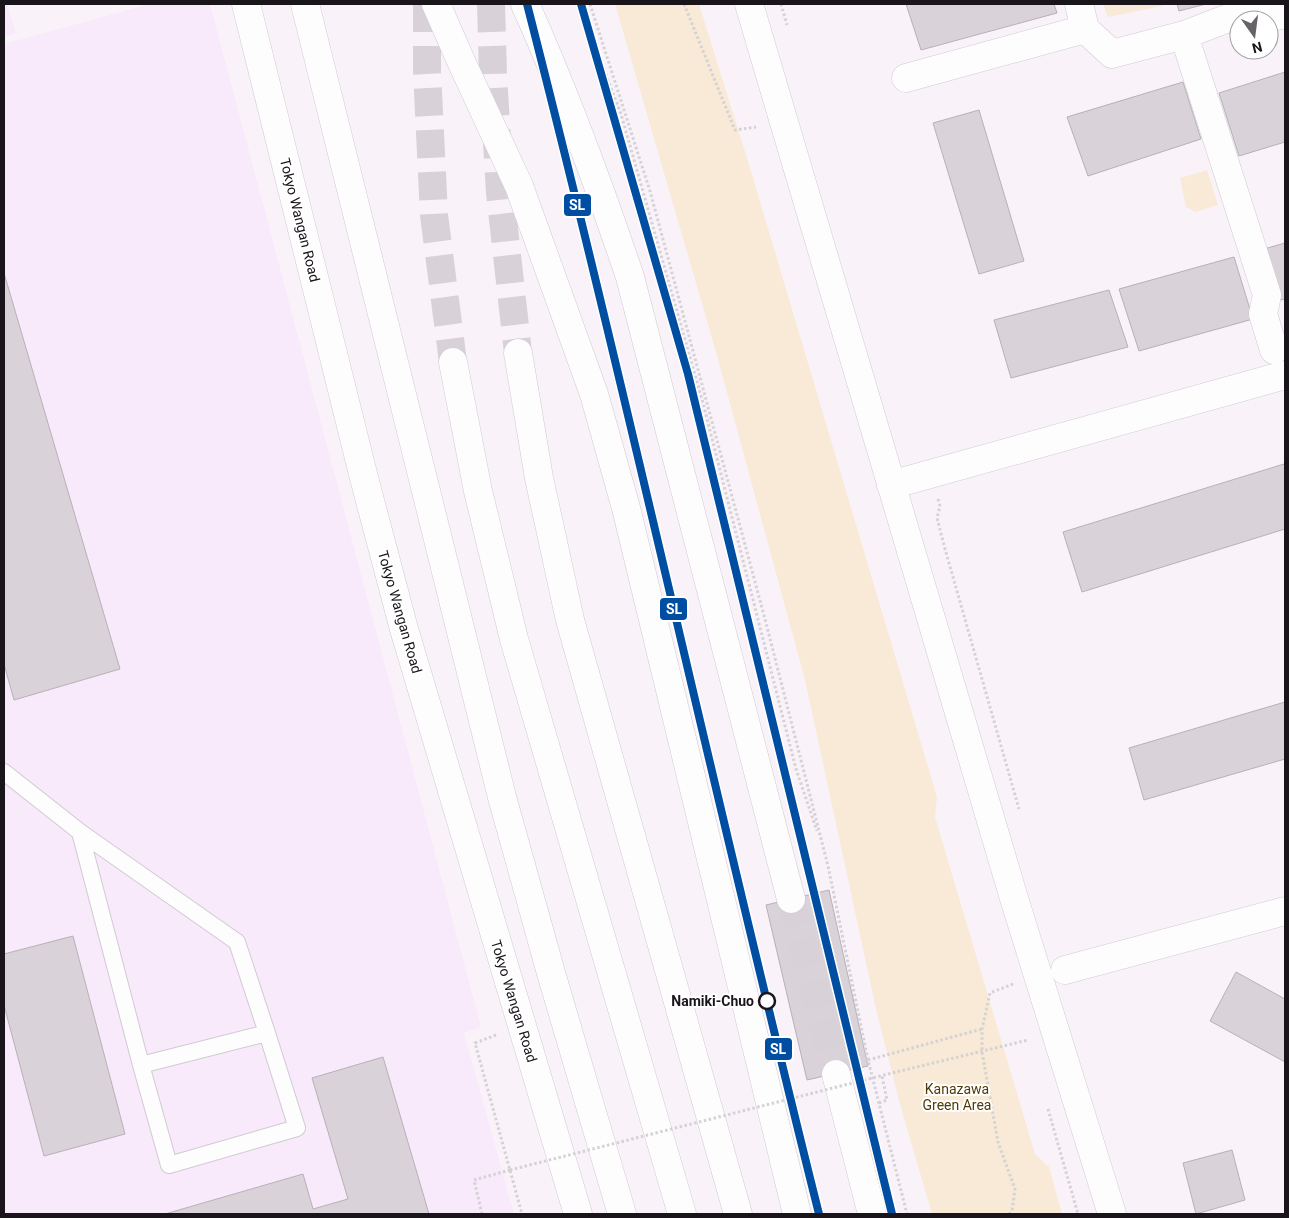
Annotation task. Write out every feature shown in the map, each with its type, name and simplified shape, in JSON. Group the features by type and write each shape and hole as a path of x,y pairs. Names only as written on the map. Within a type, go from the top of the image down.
{"main road":[{"name":"Tokyo Wangan Road","path":"246,4 359,458 402,620 578,1214"},
{"path":"305,4 502,797 551,973 622,1214"},
{"path":"436,4 519,186 594,394 626,508 797,1214"},
{"path":"525,4 543,44 604,198 630,277 791,899"},
{"path":"748,4 1010,886 1112,1214"},
{"path":"906,78 1082,16 1112,54 1184,35 1242,13 1276,16 1285,14"},
{"path":"1184,35 1267,295 1263,314 1274,350"},
{"path":"518,353 539,478 570,620 738,1214"},
{"path":"454,362 478,491 514,639 682,1214"},
{"path":"891,485 1285,374"},
{"path":"1065,970 1285,911"},
{"path":"836,1074 872,1214"}],"lane":[{"path":"4,772 80,832 237,942 297,1128 169,1165 80,832"},
{"path":"141,1065 267,1033"}],"path":[{"path":"579,4 621,114 702,403 796,769 825,854"},
{"path":"590,4 650,191 762,610 825,854 868,1060 907,1214"},
{"path":"684,4 735,130 756,127"},
{"path":"1009,1214 1012,1211 1015,1189 998,1142 982,1052 982,1029 990,993 1011,985"},
{"path":"868,1060 982,1029"},
{"path":"496,1035 475,1043 522,1214"},
{"path":"482,1214 474,1180 1028,1040"},
{"path":"879,1103 887,1100 882,1076"}],"shaded area":[{"path":"4,4 7,4 16,33 4,37"},
{"path":"150,4 210,4 481,1027 464,1033 514,1214 4,1214 4,44"}],"green space":[{"name":"Kanazawa Green Area","path":"615,4 699,4 750,168 937,797 935,817 1035,1154 1049,1167 1062,1214 932,1214 901,1108 876,1009 805,680 716,352"},
{"path":"1103,4 1161,4 1162,6 1108,17"},
{"path":"1207,170 1218,205 1196,212 1186,207 1180,178"}],"building":[{"path":"906,4 1054,4 1057,13 921,50"},
{"path":"1177,4 1206,4 1179,11"},
{"path":"1285,72 1285,142 1239,156 1219,93"},
{"path":"1183,82 1201,139 1088,176 1067,117"},
{"path":"979,110 1024,261 979,274 933,123"},
{"path":"1285,243 1285,299 1281,300 1264,249"},
{"path":"1234,257 1253,319 1139,351 1119,289"},
{"path":"4,273 120,669 14,700 4,664"},
{"path":"1109,290 1128,347 1011,378 994,320"},
{"path":"1284,464 1285,529 1082,592 1063,532"},
{"path":"1285,702 1285,759 1144,800 1129,748"},
{"path":"829,890 868,1066 807,1080 766,905"},
{"path":"73,936 125,1134 44,1156 4,1005 4,954"},
{"path":"1236,972 1285,999 1285,1062 1210,1021"},
{"path":"383,1057 429,1214 165,1214 303,1174 313,1209 348,1199 312,1078"},
{"path":"1232,1150 1245,1200 1196,1214 1183,1163"}],"tunnel":[{"path":"427,4 427,71 434,215 453,362"},
{"path":"491,4 500,193 518,353"},
{"path":"791,899 836,1074"}],"transit line":[{"name":"SL","path":"527,4 602,306 745,912 819,1214"},
{"name":"SL","path":"581,4 688,374 892,1214"}],"place":[{"name":"Namiki-Chuo","path":"767,1001"}]}
